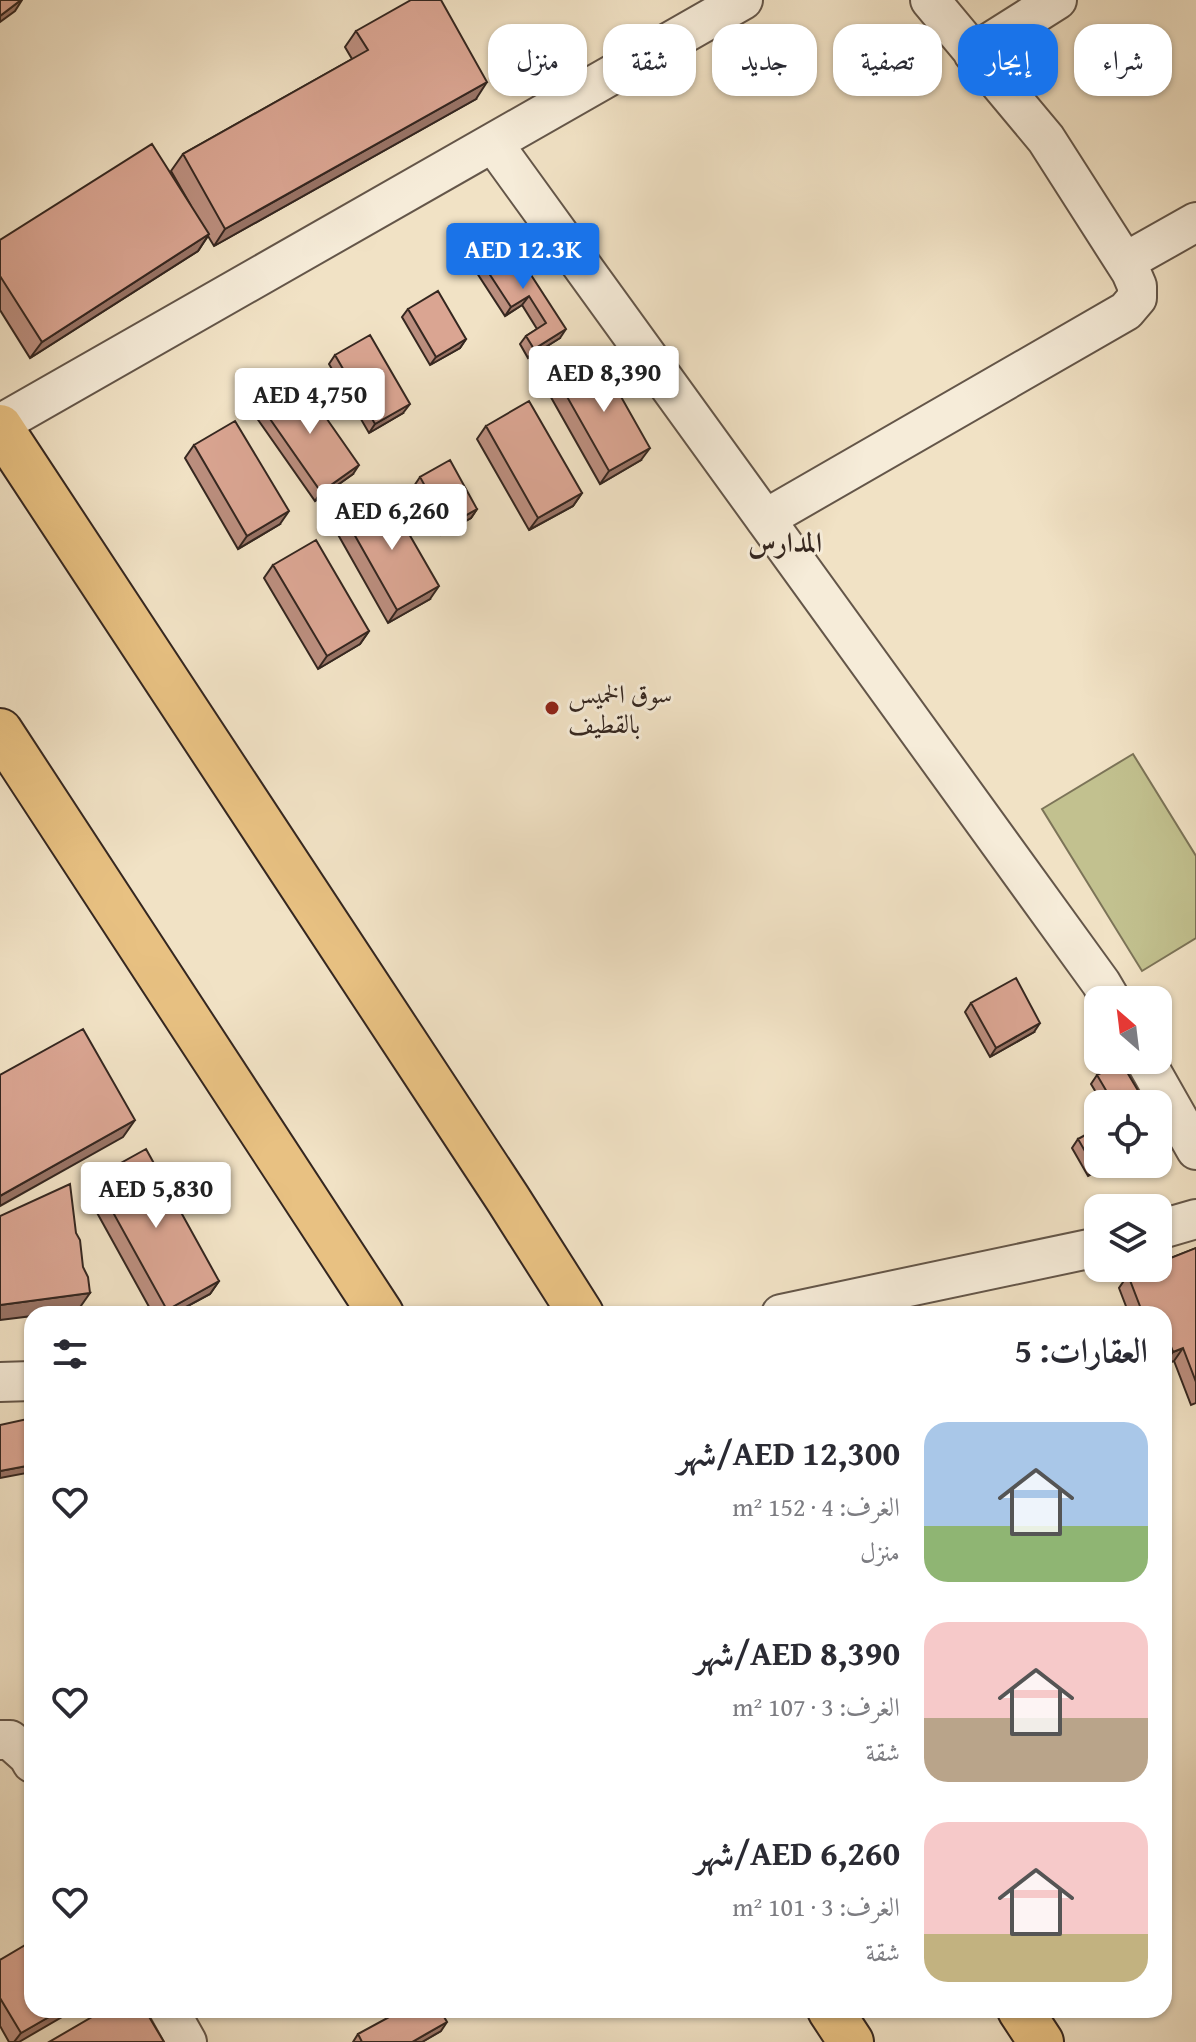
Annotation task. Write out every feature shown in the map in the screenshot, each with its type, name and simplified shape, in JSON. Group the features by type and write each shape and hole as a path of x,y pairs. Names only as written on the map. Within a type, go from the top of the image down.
{"main road":[{"path":"0,425 576,1306"},
{"path":"0,731 376,1306"},
{"path":"835,2018 851,2042"},
{"path":"1025,2018 1041,2042"}],"street":[{"path":"0,425 743,0"},
{"path":"930,0 958,35"},
{"path":"1019,24 1057,0"},
{"path":"765,519 1126,311 1137,298 1137,286 1125,262 1046,139 1010,96"},
{"path":"493,143 1103,986"},
{"path":"1125,262 1196,222"},
{"path":"1153,1074 1196,1150"},
{"path":"1172,1226 1196,1219"},
{"path":"819,1306 1084,1250"},
{"path":"0,1382 24,1381"},
{"path":"0,1740 10,1740 24,1752"},
{"path":"174,2018 187,2042"}],"shaded area":[{"path":"1133,754 1196,856 1196,938 1142,971 1042,809"}],"building":[{"path":"0,0 21,0 0,16"},
{"path":"411,0 441,0 487,82 225,229 183,154 368,50 356,31"},
{"path":"152,144 209,234 42,342 0,276 0,240"},
{"path":"511,244 566,329 534,349 526,336 546,323 529,296 511,307 481,261"},
{"path":"438,291 466,339 436,357 408,309"},
{"path":"370,335 410,404 375,424 335,355"},
{"path":"598,356 650,448 609,471 557,379"},
{"path":"299,379 359,465 321,492 261,406"},
{"path":"529,401 582,493 538,518 486,426"},
{"path":"235,421 289,511 247,536 194,445"},
{"path":"450,460 477,509 447,526 420,477"},
{"path":"386,494 439,586 397,610 345,518"},
{"path":"316,540 369,631 327,656 273,565"},
{"path":"1016,978 1040,1023 996,1048 971,1003"},
{"path":"83,1029 135,1120 0,1196 0,1075"},
{"path":"1128,1074 1138,1090 1106,1090 1097,1075"},
{"path":"1084,1136 1084,1150 1078,1139"},
{"path":"146,1149 219,1281 174,1306 165,1306 94,1178"},
{"path":"70,1184 76,1233 90,1293 0,1305 0,1216"},
{"path":"1196,1248 1196,1382 1183,1348 1173,1352 1172,1349 1172,1306 1140,1306 1131,1282 1172,1282 1172,1257"},
{"path":"24,1420 24,1466 0,1471 0,1425"},
{"path":"24,1946 24,2018 47,2018 21,2033 0,1998 0,1960"},
{"path":"90,2018 150,2018 164,2042 49,2042"},
{"path":"387,2018 445,2018 447,2022 412,2042 362,2042 358,2034"}],"place":[{"name":"سوق الخميس بالقطيف","path":"552,708"}],"district":[{"name":"المدارس","path":"785,541"}]}
